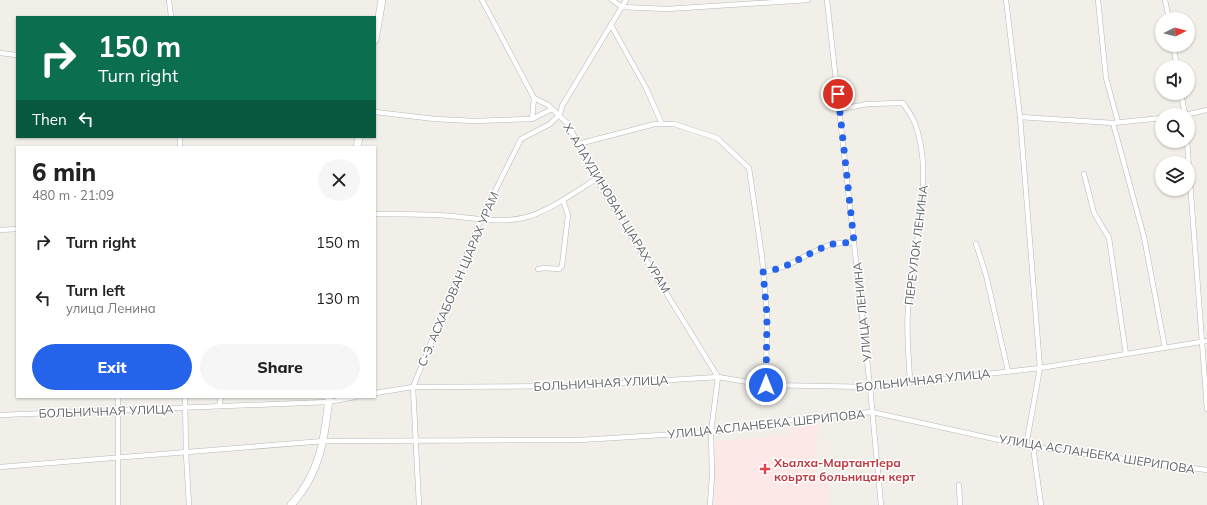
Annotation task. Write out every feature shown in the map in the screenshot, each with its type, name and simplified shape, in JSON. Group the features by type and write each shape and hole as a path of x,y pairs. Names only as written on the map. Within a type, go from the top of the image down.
{"main road":[{"path":"376,34 382,0"},
{"path":"291,505 313,475 324,441 329,399"}],"street":[{"path":"169,0 170,16"},
{"path":"482,0 534,98 532,119"},
{"path":"612,0 622,7 667,10 808,0"},
{"name":"С-Э. АСХАБОВАН ЦIАРАХ УРАМ","path":"419,505 413,387 481,219 521,139 550,124 560,114 562,106 626,0"},
{"name":"УЛИЦА ЛЕНИНА","path":"827,0 870,387 881,505"},
{"path":"1006,0 1020,117 1040,368 1026,446"},
{"path":"1098,0 1106,78 1144,237 1165,348"},
{"path":"1166,0 1168,12"},
{"path":"611,25 646,88 662,124"},
{"path":"0,53 16,55"},
{"name":"Х. АЛАУДИНОВАН ЦIАРАХ УРАМ","path":"534,98 548,105 560,114 568,124 596,179 718,377"},
{"name":"ПЕРЕУЛОК ЛЕНИНА","path":"840,109 868,104 902,103 913,119 919,142 923,172 922,207 908,310 910,382"},
{"path":"376,112 435,119 474,121 532,119 552,109"},
{"path":"1195,113 1207,110"},
{"path":"1020,117 1116,123 1155,119"},
{"path":"578,144 662,124 674,124 717,138 749,168 763,272 767,315 766,385"},
{"path":"1188,148 1205,341 1207,409"},
{"path":"1084,174 1094,213 1109,238 1126,354"},
{"path":"376,214 436,215 512,220 528,217 563,200 596,179"},
{"path":"538,269 559,269 562,266 568,214 563,200"},
{"path":"0,230 16,228"},
{"path":"763,272 778,270 794,264 830,245 854,242"},
{"path":"976,244 986,275 1008,371"},
{"name":"БОЛЬНИЧНАЯ УЛИЦА","path":"376,393 413,387 574,386 718,377 766,385 870,387 1040,368 1205,341"},
{"path":"710,505 712,476 711,432 718,377"},
{"path":"118,398 118,505"},
{"path":"185,398 189,505"},
{"path":"219,406 220,398"},
{"name":"БОЛЬНИЧНАЯ УЛИЦА","path":"0,415 185,408 342,398"},
{"name":"УЛИЦА АСЛАНБЕКА ШЕРИПОВА","path":"0,467 324,441 580,440 711,432 797,419 872,412 1026,446 1207,470"},
{"path":"1033,446 1041,505"},
{"path":"959,485 960,505"}],"shaded area":[{"name":"Хьалха-МартантIера коьрта больницан керт","path":"818,421 816,477 829,477 829,505 712,505 713,442 792,434 792,425"}],"place":[{"name":"Хьалха-МартантIера коьрта больницан керт","path":"765,469"}],"route":[{"path":"766,385 767,315 763,272 778,270 794,264 830,245 854,242 838,94"}]}
